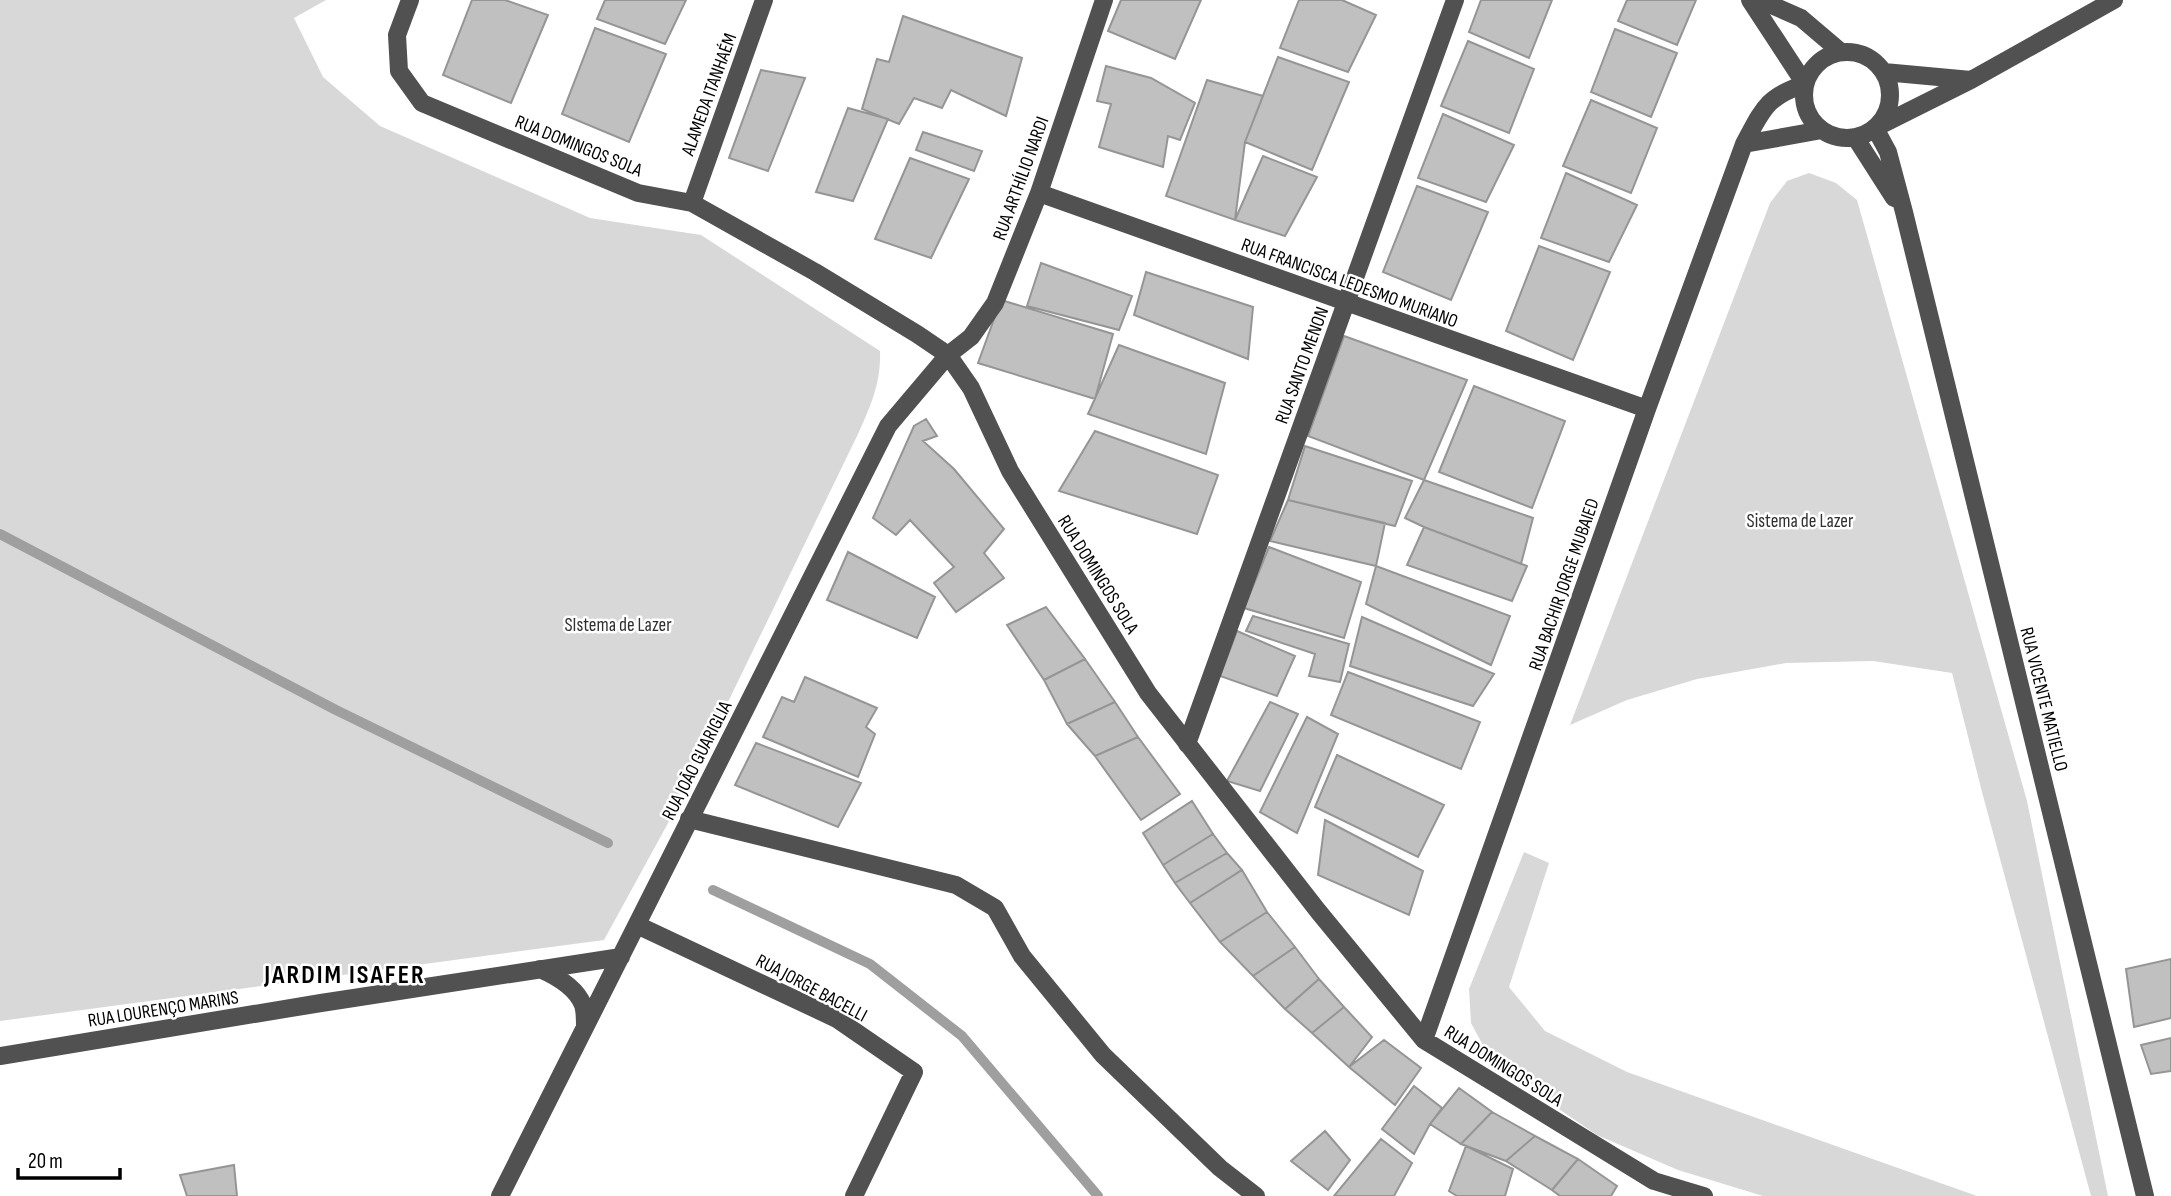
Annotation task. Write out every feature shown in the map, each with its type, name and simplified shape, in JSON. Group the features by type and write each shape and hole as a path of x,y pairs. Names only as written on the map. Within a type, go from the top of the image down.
{"street":[{"name":"RUA DOMINGOS SOLA","path":"410,0 397,35 399,71 422,103 638,193 692,202 815,272 948,355 971,388 1010,471 1148,693 1318,911 1424,1040 1650,1189 1704,1196"},
{"name":"ALAMEDA ITANHAÉM","path":"692,202 764,0"},
{"name":"RUA ARTHÍLIO NARDI","path":"948,355 971,337 995,303 1039,193 1104,0"},
{"name":"RUA SANTO MENON","path":"1187,744 1455,0"},
{"path":"1750,0 1805,84"},
{"path":"1760,0 1801,19 1841,52"},
{"path":"1875,128 1883,119 1891,96 1884,72 1866,55 1841,52 1828,55 1810,72 1805,84 1806,109 1822,130 1843,138 1855,137 1865,134 1971,80 2114,0"},
{"path":"1884,72 1971,80"},
{"name":"RUA BACHIR JORGE MUBAIED","path":"1424,1040 1647,409 1744,144 1762,110 1781,92 1805,84"},
{"name":"RUA VICENTE MATIELLO","path":"1875,128 1888,152 1904,212 2145,1196"},
{"path":"1744,144 1822,130"},
{"name":"RUA VICENTE MATIELLO","path":"1855,137 1904,212"},
{"name":"RUA FRANCISCA LEDESMO MURIANO","path":"1039,193 1647,409"},
{"name":"RUA JOÃO GUARIGLIA","path":"500,1196 888,426 948,355"},
{"path":"689,819 956,885 995,908 1022,956 1103,1055 1220,1168 1256,1196"},
{"name":"RUA JORGE BACELLI","path":"637,925 837,1019 914,1072 854,1196"},
{"name":"RUA LOURENÇO MARINS","path":"0,1056 621,957"},
{"path":"540,970 560,978 576,995 583,1005 585,1027"}],"green space":[{"name":"SIstema de Lazer","path":"0,0 326,0 294,18 323,77 380,126 590,218 701,235 880,351 877,384 858,434 679,803 604,940 0,1021"},
{"name":"Sistema de Lazer","path":"1809,173 1836,183 1857,200 2027,801 2108,1196 2091,1196 1952,673 1873,661 1786,663 1697,679 1627,700 1570,725 1770,203 1787,181"},
{"path":"1524,852 1549,863 1509,987 1545,1031 1627,1072 1977,1196 1763,1196 1678,1170 1597,1135 1531,1090 1485,1049 1471,1023 1469,989"}],"building":[{"path":"472,0 505,0 548,15 511,103 443,75"},
{"path":"605,0 686,0 665,44 597,19"},
{"path":"1121,0 1201,0 1175,59 1108,31"},
{"path":"1299,0 1342,0 1376,15 1348,72 1280,48"},
{"path":"1481,0 1552,0 1529,58 1469,32"},
{"path":"1627,0 1696,0 1677,45 1618,21"},
{"path":"903,16 1022,58 1006,116 951,90 942,108 914,98 899,124 862,109 877,59 889,62"},
{"path":"595,28 666,54 629,142 562,114"},
{"path":"1615,29 1677,53 1651,117 1591,92"},
{"path":"1468,41 1534,69 1509,133 1441,106"},
{"path":"1278,57 1349,82 1312,170 1245,142"},
{"path":"1106,66 1151,78 1195,103 1180,140 1168,136 1163,167 1099,147 1111,104 1097,101"},
{"path":"761,70 805,78 768,171 729,158"},
{"path":"1207,80 1263,96 1245,142 1235,220 1166,196"},
{"path":"1591,100 1657,128 1631,193 1563,166"},
{"path":"848,108 888,119 853,201 816,192"},
{"path":"1443,114 1514,145 1486,202 1418,178"},
{"path":"923,132 982,151 974,171 916,150"},
{"path":"1263,156 1317,177 1285,236 1235,220"},
{"path":"910,158 969,179 931,258 875,239"},
{"path":"1566,173 1637,205 1609,262 1541,238"},
{"path":"1417,186 1488,212 1451,300 1383,272"},
{"path":"1539,246 1610,272 1573,360 1506,331"},
{"path":"1041,263 1132,296 1119,330 1027,306"},
{"path":"1146,272 1253,307 1248,359 1134,315"},
{"path":"1001,300 1113,334 1095,399 978,363"},
{"path":"1344,336 1467,380 1424,480 1308,436"},
{"path":"1119,345 1225,383 1206,454 1088,414"},
{"path":"1474,386 1565,421 1532,508 1439,472"},
{"path":"926,419 937,436 923,441 954,469 1004,529 984,553 1004,578 956,612 934,583 954,567 910,520 896,535 873,518 914,426"},
{"path":"1095,431 1218,475 1197,534 1059,491"},
{"path":"1305,446 1412,481 1395,526 1288,500"},
{"path":"1424,480 1533,518 1521,564 1405,518"},
{"path":"1288,500 1385,523 1376,566 1270,541"},
{"path":"1424,527 1527,566 1512,601 1407,565"},
{"path":"1269,547 1361,582 1344,638 1244,608"},
{"path":"848,552 935,597 917,638 827,600"},
{"path":"1376,566 1510,616 1491,665 1366,604"},
{"path":"1046,607 1085,659 1044,680 1007,625"},
{"path":"1253,616 1349,644 1340,682 1309,676 1315,654 1246,631"},
{"path":"1362,617 1494,674 1473,706 1350,666"},
{"path":"1237,631 1295,656 1277,696 1220,676"},
{"path":"1085,659 1115,702 1067,724 1044,680"},
{"path":"1348,672 1480,722 1461,769 1331,715"},
{"path":"805,677 877,708 866,727 875,734 858,777 763,737 782,697 794,702"},
{"path":"1115,702 1138,737 1095,756 1067,724"},
{"path":"1270,702 1298,714 1260,791 1227,781"},
{"path":"1307,717 1338,734 1297,833 1260,812"},
{"path":"1138,737 1180,794 1141,820 1095,756"},
{"path":"756,743 861,783 838,827 735,785"},
{"path":"1337,755 1444,805 1418,857 1315,807"},
{"path":"1192,801 1213,834 1163,865 1143,833"},
{"path":"1325,820 1423,871 1409,915 1318,875"},
{"path":"1213,834 1227,853 1175,883 1163,865"},
{"path":"1227,853 1242,870 1190,903 1175,883"},
{"path":"1242,870 1267,912 1220,942 1190,903"},
{"path":"1267,912 1295,947 1253,976 1220,942"},
{"path":"1295,947 1319,979 1285,1009 1253,976"},
{"path":"2171,959 2171,1018 2134,1027 2126,969"},
{"path":"1319,979 1344,1007 1312,1033 1285,1009"},
{"path":"1344,1007 1372,1037 1349,1067 1312,1033"},
{"path":"2171,1038 2171,1071 2151,1074 2141,1045"},
{"path":"1384,1040 1421,1068 1395,1105 1349,1067"},
{"path":"1414,1086 1442,1108 1414,1154 1382,1129"},
{"path":"1459,1088 1492,1112 1461,1144 1430,1124"},
{"path":"1492,1112 1535,1136 1506,1161 1461,1144"},
{"path":"1325,1131 1350,1160 1328,1190 1291,1161"},
{"path":"1535,1136 1578,1159 1552,1190 1506,1161"},
{"path":"1381,1139 1412,1163 1394,1196 1334,1196"},
{"path":"1466,1146 1513,1169 1505,1196 1457,1196 1449,1191"},
{"path":"1578,1159 1617,1186 1611,1196 1560,1196 1552,1190"},
{"path":"234,1165 237,1196 187,1196 180,1175"}],"waterway":[{"path":"0,534 336,710 608,843"},
{"path":"713,890 870,964 962,1036 1098,1196"}],"district":[{"name":"JARDIM ISAFER","path":"345,974"}]}
